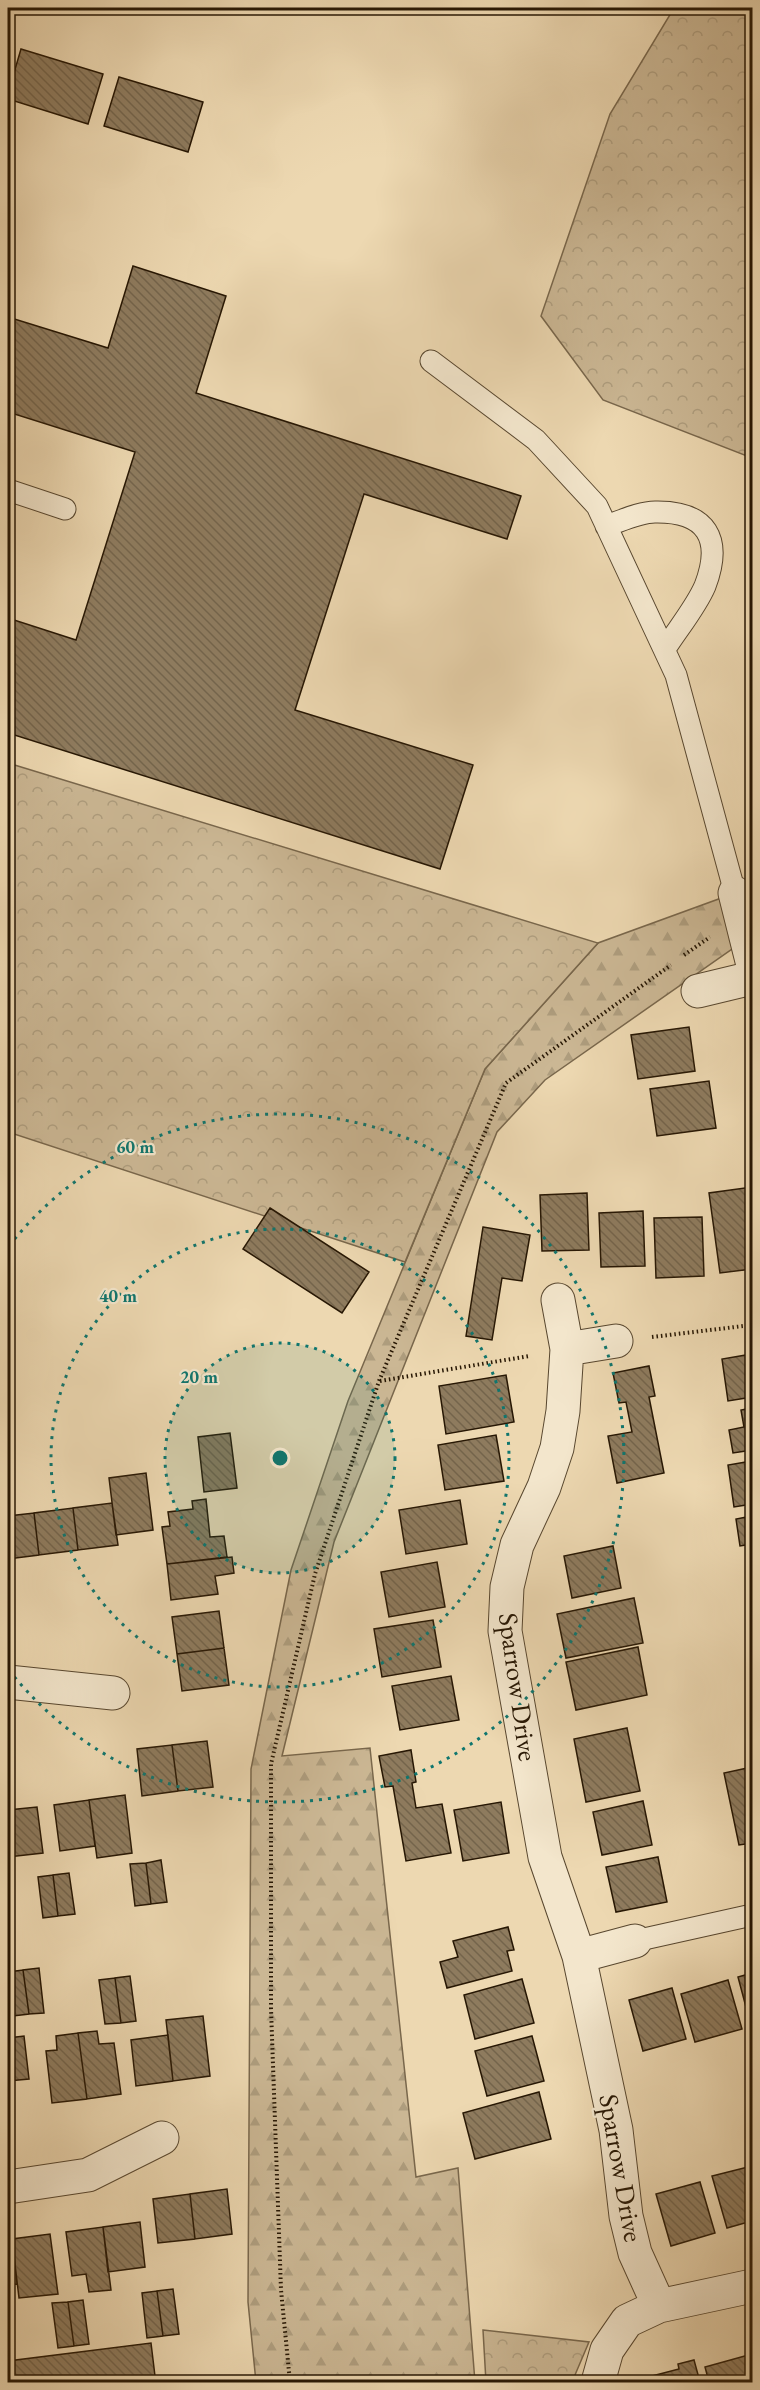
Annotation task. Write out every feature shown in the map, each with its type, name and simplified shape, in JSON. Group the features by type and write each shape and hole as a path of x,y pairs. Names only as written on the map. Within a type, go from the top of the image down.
{"street":[{"path":"738,904 753,961"},
{"path":"698,991 753,978"},
{"name":"Sparrow Drive","path":"558,1300 567,1349 563,1410 557,1448 544,1487 517,1545 507,1587 505,1631 545,1857 579,1956 616,2130 628,2225 635,2253 659,2307"},
{"path":"567,1349 616,1341"},
{"path":"8,1682 113,1693"},
{"path":"579,1956 635,1941"},
{"path":"8,2187 88,2175 162,2138"},
{"path":"598,2382 608,2350 627,2321 659,2307 753,2286"}],"lane":[{"path":"431,361 536,440 597,506 676,675 738,904"},
{"path":"8,490 65,509"},
{"path":"606,526 653,512 690,515 708,531 713,555 704,588 665,649"},
{"path":"635,1941 753,1915"}],"path":[{"path":"290,2382 281,2290 271,2020 271,1764 315,1574 379,1381 506,1083 738,904"},
{"path":"616,1341 753,1325"},
{"path":"379,1381 567,1349"}],"green space":[{"path":"674,8 752,8 752,458 603,400 541,316 610,114"},
{"path":"8,763 598,943 485,1069 405,1262 8,1132"},
{"path":"752,879 752,935 545,1080 497,1132 334,1542 282,1756 370,1748 416,2177 458,2168 475,2382 256,2382 248,2302 251,1769 291,1570 348,1401 485,1069 598,943 735,893"},
{"path":"483,2330 589,2342 572,2382 486,2382"}],"building":[{"path":"21,49 103,74 88,124 8,99"},
{"path":"119,77 203,102 188,152 104,126"},
{"path":"133,266 226,296 196,393 521,496 507,539 364,494 295,710 473,765 440,869 8,733 8,618 76,640 135,452 8,412 8,317 108,348"},
{"path":"689,1027 695,1071 638,1079 631,1035"},
{"path":"709,1081 716,1128 657,1136 650,1089"},
{"path":"752,1187 752,1269 720,1273 709,1193"},
{"path":"587,1193 589,1250 542,1251 540,1195"},
{"path":"270,1208 369,1272 342,1313 243,1249"},
{"path":"643,1211 645,1266 601,1267 599,1213"},
{"path":"702,1217 704,1276 656,1278 654,1218"},
{"path":"483,1227 530,1235 522,1281 502,1278 492,1340 466,1336"},
{"path":"752,1354 752,1397 728,1401 722,1359"},
{"path":"649,1366 655,1396 649,1397 664,1473 617,1483 608,1436 632,1432 626,1402 619,1403 613,1373"},
{"path":"506,1375 514,1422 446,1434 439,1386"},
{"path":"752,1408 752,1450 733,1453 729,1430 744,1427 741,1410"},
{"path":"230,1433 237,1488 204,1492 198,1437"},
{"path":"496,1435 504,1481 445,1490 438,1445"},
{"path":"752,1461 752,1504 734,1507 728,1465"},
{"path":"146,1473 153,1530 116,1535 109,1478"},
{"path":"206,1499 210,1537 224,1536 227,1557 167,1564 162,1527 170,1526 168,1512 193,1509 192,1501"},
{"path":"460,1500 467,1544 406,1554 399,1510"},
{"path":"112,1503 118,1545 78,1550 73,1508"},
{"path":"73,1508 78,1550 39,1555 34,1513"},
{"path":"34,1513 39,1555 8,1559 8,1516"},
{"path":"752,1516 752,1544 740,1546 736,1519"},
{"path":"613,1546 621,1588 572,1598 564,1556"},
{"path":"232,1557 234,1573 215,1576 218,1594 171,1600 167,1564"},
{"path":"437,1562 445,1607 389,1617 381,1572"},
{"path":"634,1598 643,1643 566,1658 557,1614"},
{"path":"219,1611 224,1648 177,1654 172,1617"},
{"path":"433,1620 441,1667 382,1677 374,1629"},
{"path":"638,1647 647,1695 576,1710 566,1662"},
{"path":"224,1648 229,1685 182,1691 177,1654"},
{"path":"451,1676 459,1720 400,1730 392,1686"},
{"path":"627,1728 640,1791 586,1802 574,1739"},
{"path":"207,1741 213,1787 178,1791 172,1745"},
{"path":"172,1745 178,1791 142,1796 137,1749"},
{"path":"411,1750 416,1782 412,1783 416,1808 442,1804 451,1853 406,1861 393,1786 385,1787 379,1756"},
{"path":"752,1767 752,1843 739,1845 724,1773"},
{"path":"125,1795 132,1853 97,1858 89,1800"},
{"path":"89,1800 95,1846 60,1851 54,1805"},
{"path":"643,1801 652,1845 602,1855 593,1812"},
{"path":"501,1802 509,1853 463,1861 454,1810"},
{"path":"37,1807 43,1853 8,1857 8,1810"},
{"path":"658,1857 667,1902 616,1912 606,1867"},
{"path":"161,1860 167,1902 151,1904 146,1863"},
{"path":"146,1863 151,1904 135,1906 130,1864"},
{"path":"69,1873 75,1914 58,1916 53,1875"},
{"path":"53,1875 58,1916 43,1918 38,1877"},
{"path":"508,1927 514,1950 507,1951 512,1971 447,1988 440,1962 458,1957 453,1941"},
{"path":"39,1968 44,2013 29,2014 23,1970"},
{"path":"23,1970 29,2014 13,2016 8,1972"},
{"path":"752,1973 752,2025 751,2026 738,1977"},
{"path":"130,1976 136,2021 121,2023 115,1978"},
{"path":"115,1978 121,2023 105,2024 99,1980"},
{"path":"522,1979 534,2023 475,2039 464,1995"},
{"path":"728,1980 742,2029 695,2042 681,1994"},
{"path":"672,1988 686,2039 643,2051 629,2000"},
{"path":"203,2016 210,2076 173,2081 166,2020"},
{"path":"97,2031 99,2044 114,2043 121,2094 87,2099 78,2033"},
{"path":"78,2033 87,2099 52,2103 46,2051 57,2050 56,2036"},
{"path":"168,2035 173,2081 136,2086 131,2040"},
{"path":"24,2036 29,2079 8,2081 8,2038"},
{"path":"532,2036 544,2081 487,2096 475,2051"},
{"path":"539,2092 551,2139 475,2159 463,2113"},
{"path":"752,2166 752,2221 727,2228 712,2176"},
{"path":"700,2182 715,2233 671,2246 656,2194"},
{"path":"227,2189 232,2234 195,2239 190,2194"},
{"path":"190,2194 195,2239 158,2243 153,2199"},
{"path":"140,2222 145,2267 108,2272 103,2227"},
{"path":"103,2227 111,2290 89,2292 86,2274 72,2276 66,2232"},
{"path":"50,2234 58,2294 19,2298 12,2239"},
{"path":"8,2239 12,2239 17,2284 8,2285"},
{"path":"173,2289 179,2334 163,2336 157,2291"},
{"path":"157,2291 163,2336 147,2338 142,2293"},
{"path":"83,2300 89,2344 74,2346 68,2302"},
{"path":"68,2302 74,2346 58,2348 52,2303"},
{"path":"151,2343 155,2376 101,2382 8,2382 8,2361"},
{"path":"752,2354 752,2382 709,2382 705,2367"},
{"path":"694,2360 700,2382 633,2381 679,2369 678,2364"}]}
